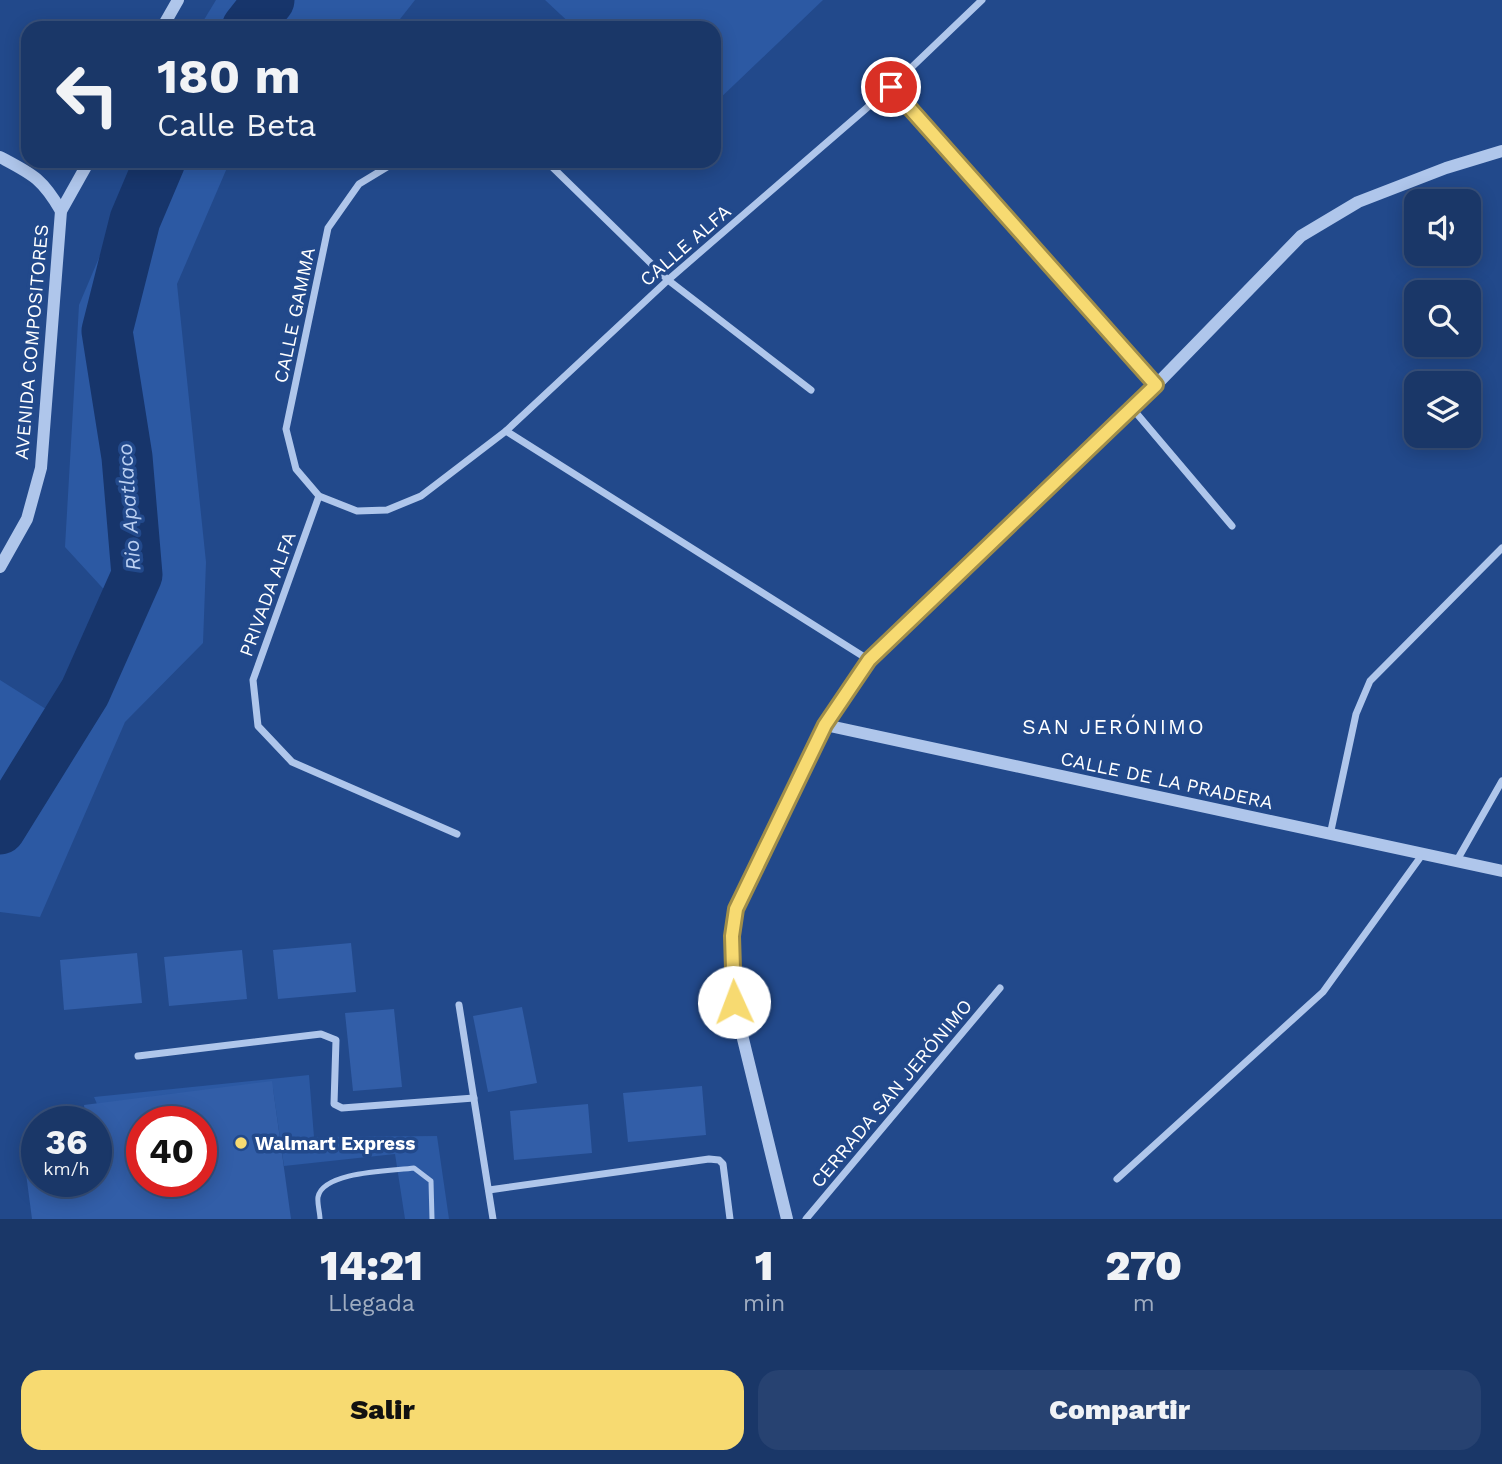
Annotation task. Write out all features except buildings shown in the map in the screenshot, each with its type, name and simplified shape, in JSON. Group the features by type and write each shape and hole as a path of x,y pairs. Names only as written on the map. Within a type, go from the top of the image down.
{"street":[{"path":"166,21 178,0"},
{"path":"982,0 891,87 1156,385"},
{"name":"CALLE ALFA","path":"319,496 357,511 387,510 421,496 506,431 668,280 891,87"},
{"path":"787,1219 734,1002 732,936 736,909 825,725 869,660 1156,385 1301,236 1358,202 1446,168 1502,151"},
{"path":"0,157 39,178 61,211"},
{"name":"AVENIDA COMPOSITORES","path":"0,567 27,519 41,468 61,211 85,168"},
{"name":"CALLE GAMMA","path":"319,496 296,468 286,429 328,228 359,184 385,168"},
{"path":"553,168 668,280 811,390"},
{"path":"1132,408 1232,526"},
{"path":"506,431 869,660"},
{"name":"PRIVADA ALFA","path":"319,496 253,680 258,726 292,762 457,834"},
{"path":"1330,835 1356,714 1370,681 1502,548"},
{"name":"CALLE DE LA PRADERA","path":"825,725 1502,871"},
{"path":"1456,862 1502,781"},
{"path":"1117,1179 1323,992 1422,855"},
{"name":"CERRADA SAN JERÓNIMO","path":"806,1219 1000,988"},
{"path":"459,1005 493,1219"},
{"path":"138,1056 321,1034 336,1040 334,1104 342,1108 474,1098"},
{"path":"489,1190 709,1159 719,1160 723,1164 730,1219"}],"lane":[{"path":"320,1219 318,1196 326,1184 340,1177 414,1168 431,1181 432,1219"}],"shaded area":[{"path":"216,0 415,0 398,21 203,21"},
{"path":"545,0 823,0 721,97 721,21 568,21"},
{"path":"137,168 227,168 177,284 206,562 203,643 125,722 40,917 0,912 0,680 49,711 110,596 65,547 79,305"},
{"path":"309,1075 314,1137 437,1136 449,1219 405,1219 395,1154 284,1166 273,1089 97,1104 94,1097"}],"waterway":[{"name":"Rio Apatlaco","path":"252,21 269,0"},
{"name":"Rio Apatlaco","path":"0,829 85,692 137,575 127,457 107,331 135,220 157,168"}],"place":[{"name":"Walmart Express","path":"241,1143"}],"district":[{"name":"SAN JERÓNIMO","path":"1114,727"}],"route":[{"path":"734,1002 732,936 736,909 825,725 845,694 869,660 1156,385 891,87"}]}
